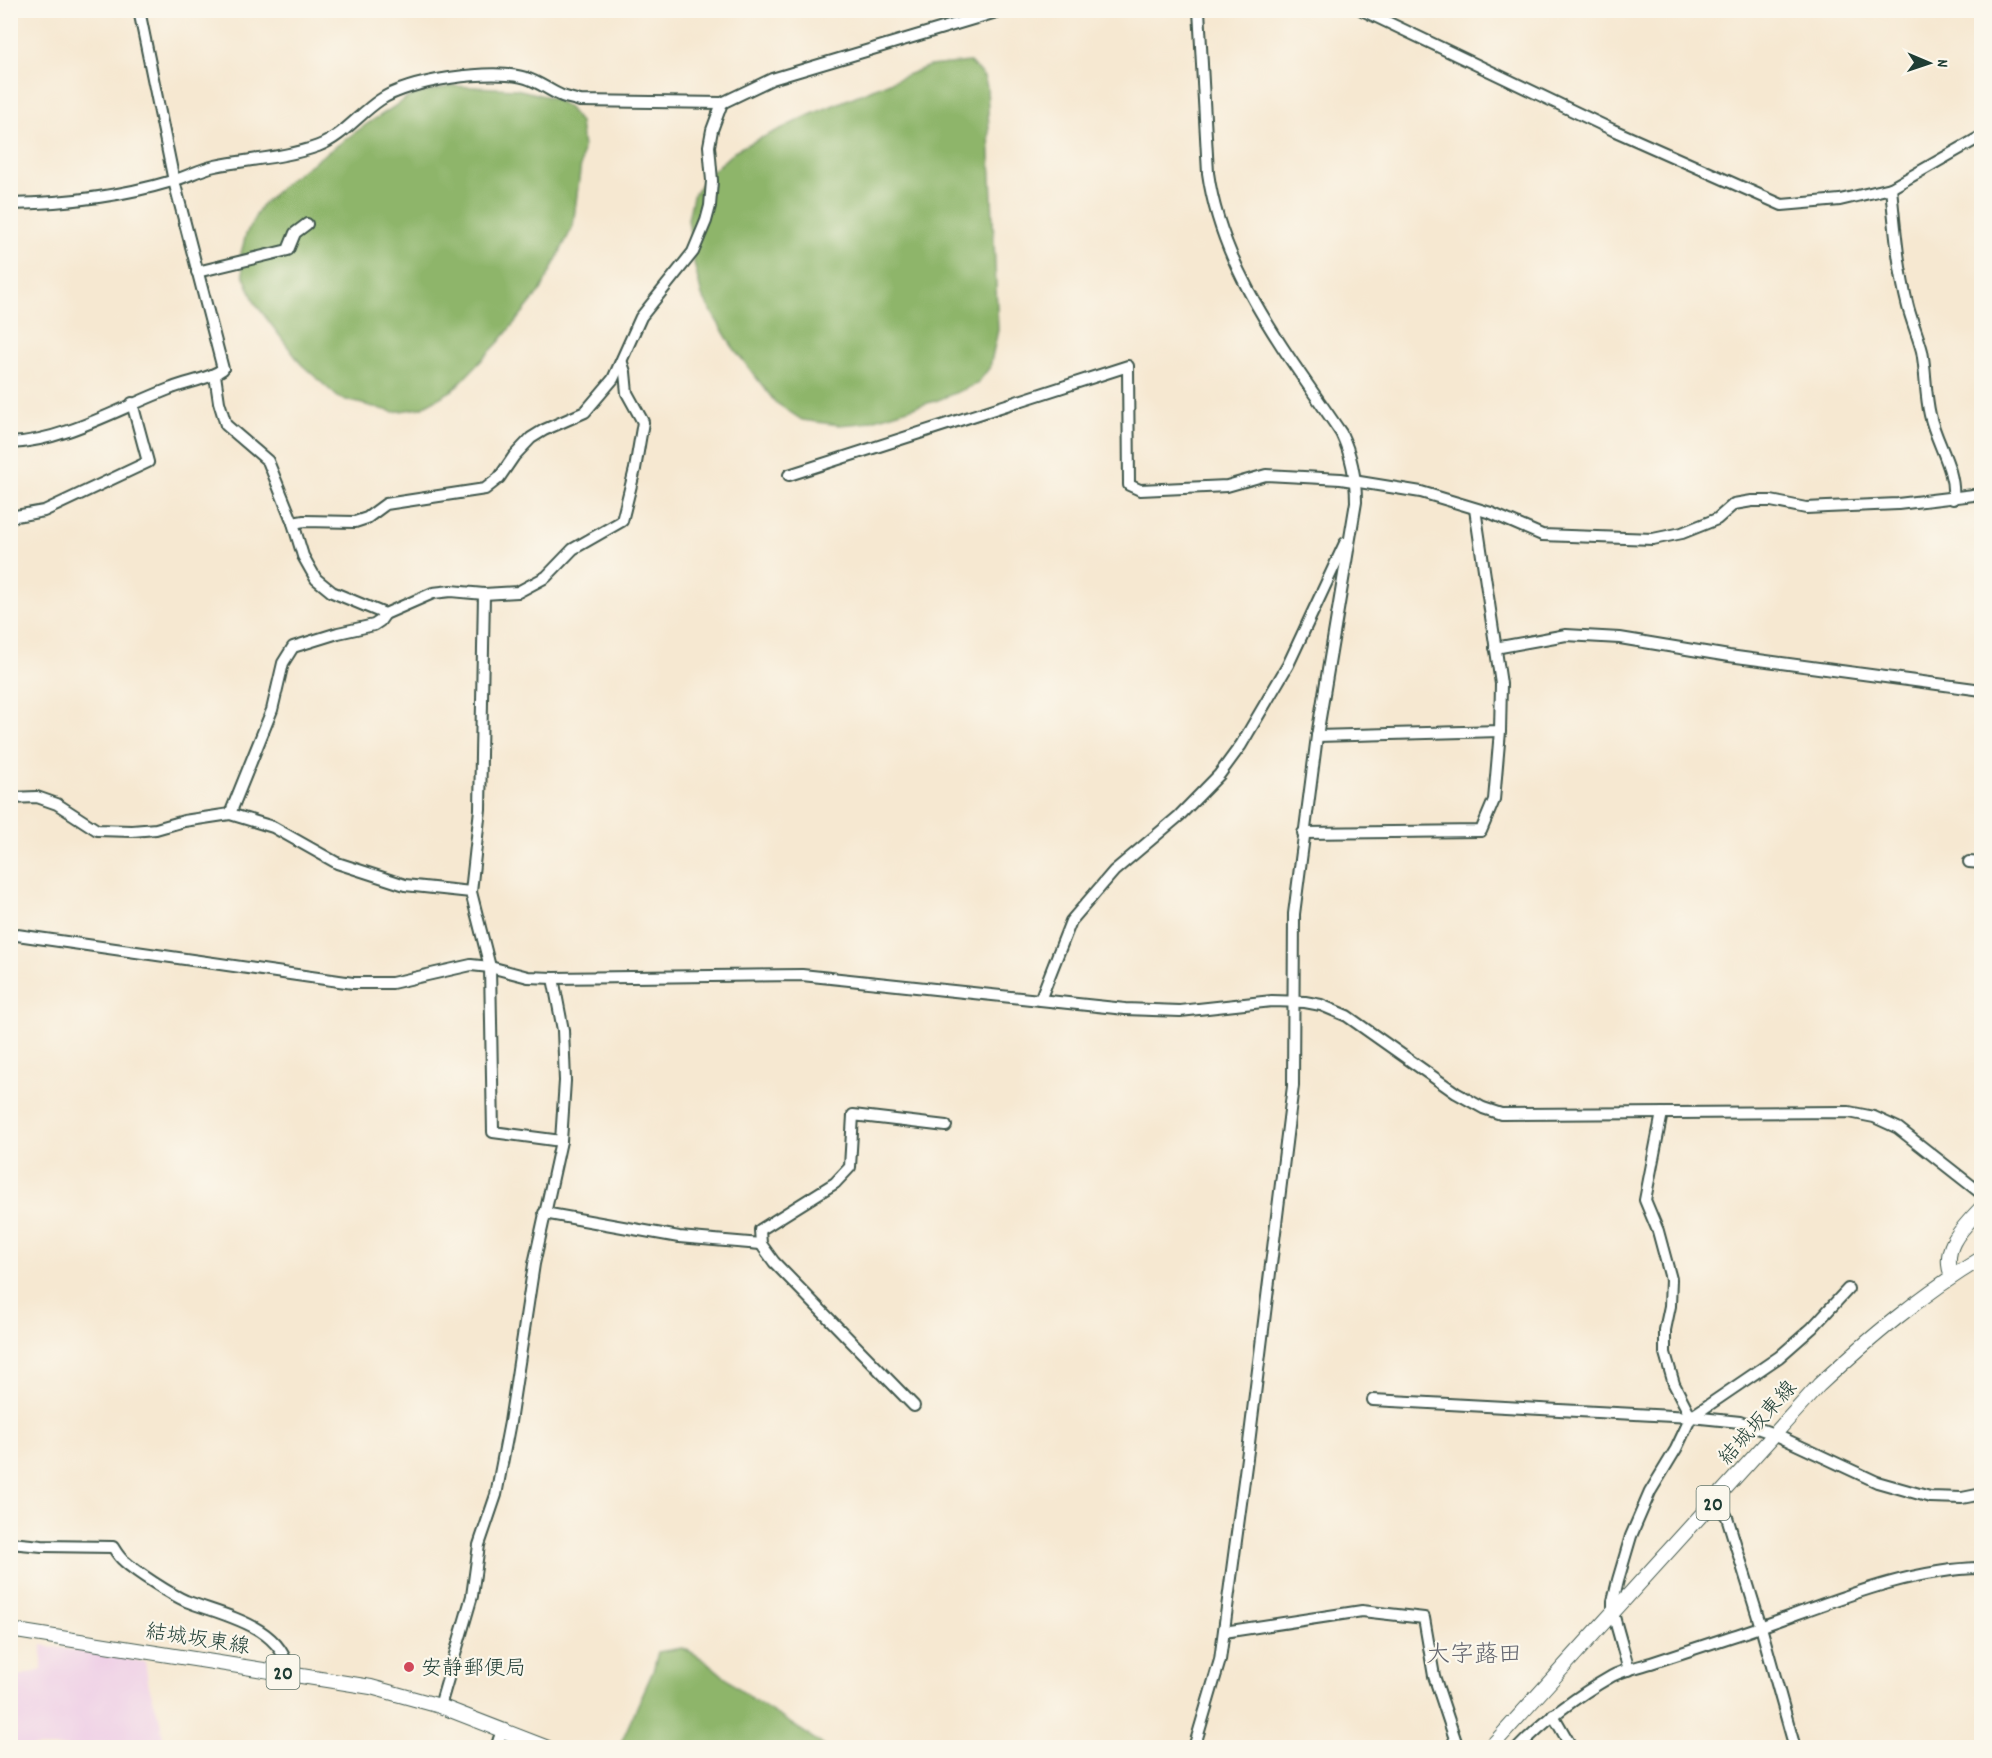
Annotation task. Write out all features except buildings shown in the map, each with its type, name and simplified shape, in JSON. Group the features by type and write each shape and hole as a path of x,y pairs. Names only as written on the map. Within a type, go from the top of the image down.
{"main road":[{"path":"1952,1276 1948,1261 1949,1252 1953,1243 1982,1207"},
{"name":"結城坂東線","path":"1490,1748 1819,1385 1864,1343 1922,1297 1982,1258"},
{"name":"結城坂東線","path":"10,1630 371,1687 440,1706 548,1748"}],"street":[{"path":"10,442 22,442 73,430 132,403 176,386 215,375 223,369 174,181 139,10"},
{"path":"10,204 90,199 174,181 208,167 277,156 321,145 379,100 420,83 454,77 519,77 562,96 580,101 722,103 772,79 1003,10"},
{"path":"1194,1748 1217,1670 1224,1632 1249,1443 1293,1086 1294,914 1303,833 1356,502 1356,481 1349,449 1341,433 1245,286 1221,230 1208,173 1199,10"},
{"path":"1362,10 1613,130 1782,205 1840,200 1891,188 1982,136"},
{"path":"293,523 304,521 355,522 366,518 386,504 488,487 499,478 514,456 535,436 585,412 613,380 641,317 693,252 710,206 712,181 710,138 722,103"},
{"path":"1891,188 1897,250 1908,306 1922,353 1926,398 1933,431 1947,461 1954,490 1953,499"},
{"path":"197,272 288,250 295,233 307,224"},
{"path":"230,814 272,710 283,663 289,651 298,645 374,625 385,614 433,593 518,592 546,577 573,549 622,520 635,469 643,422 627,393 622,363"},
{"path":"789,476 1128,366 1129,486 1140,490 1227,486 1266,475 1356,481 1420,492 1491,513 1542,535 1653,539 1682,533 1717,519 1734,504 1752,501 1771,501 1806,508 1898,504 1982,494"},
{"path":"215,375 219,402 226,424 268,461 293,523 303,556 316,579 332,592 385,614"},
{"path":"10,517 44,512 148,462 132,403"},
{"path":"1303,833 1481,831 1494,800 1500,731 1501,684 1475,509"},
{"path":"1040,1000 1071,921 1114,871 1179,816 1219,775 1241,745 1288,665 1352,529"},
{"path":"484,594 480,809 471,892 490,967 494,1132 561,1141"},
{"path":"1495,648 1566,635 1620,638 1729,656 1982,690"},
{"path":"1317,736 1500,731"},
{"path":"10,798 37,797 57,804 97,830 156,829 184,821 230,814 273,827 337,863 405,885 471,892"},
{"path":"1969,862 1982,863"},
{"path":"10,934 353,983 392,983 471,965 490,967 528,977 553,978 802,975 1125,1009 1180,1011 1294,1001 1321,1005 1347,1016 1456,1093 1483,1108 1501,1114 1849,1112 1874,1117 1898,1128 1982,1194"},
{"path":"440,1706 472,1596 479,1545 496,1495 510,1422 534,1264 561,1141 565,1081 563,1030 553,978"},
{"path":"1662,1113 1645,1200 1658,1230 1671,1279 1670,1306 1665,1330 1665,1353 1674,1384 1691,1417"},
{"path":"914,1406 774,1262 761,1244 760,1230 836,1183 850,1167 854,1115 946,1126"},
{"path":"544,1213 679,1237 761,1244"},
{"path":"1629,1670 1613,1613 1616,1591 1631,1536 1650,1492 1676,1449 1691,1417 1779,1357 1812,1328 1848,1289"},
{"path":"1373,1400 1691,1417 1740,1422 1774,1434 1877,1482 1930,1497 1962,1498 1982,1494"},
{"path":"1715,1500 1727,1516 1795,1748"},
{"path":"10,1543 113,1547 122,1560 174,1594 222,1612 271,1638 281,1648 288,1661 289,1673"},
{"path":"1518,1748 1563,1707 1614,1675 1761,1627 1870,1588 1952,1569 1982,1568"},
{"path":"1224,1632 1362,1611 1424,1618 1434,1676 1458,1748"},
{"path":"1553,1715 1572,1748"},
{"path":"496,1748 502,1730"}],"shaded area":[{"path":"42,1645 145,1662 165,1747 11,1747 11,1678 42,1670"}],"green space":[{"path":"970,62 984,77 987,87 998,330 990,367 977,384 938,400 862,423 839,425 802,420 775,402 732,346 702,296 694,263 688,219 693,196 705,178 736,150 812,114 929,66"},
{"path":"452,86 516,89 553,98 568,107 580,122 583,148 573,226 541,290 499,342 453,390 421,408 393,412 339,398 301,364 255,303 243,274 241,253 246,234 261,206 290,179 412,95"},
{"path":"682,1648 700,1657 747,1695 825,1747 619,1747 653,1671 658,1652"}],"waterway":[{"path":"10,13 23,10"}],"place":[{"name":"安静郵便局","path":"409,1667"}],"district":[{"name":"大字蕗田","path":"1474,1653"}]}
